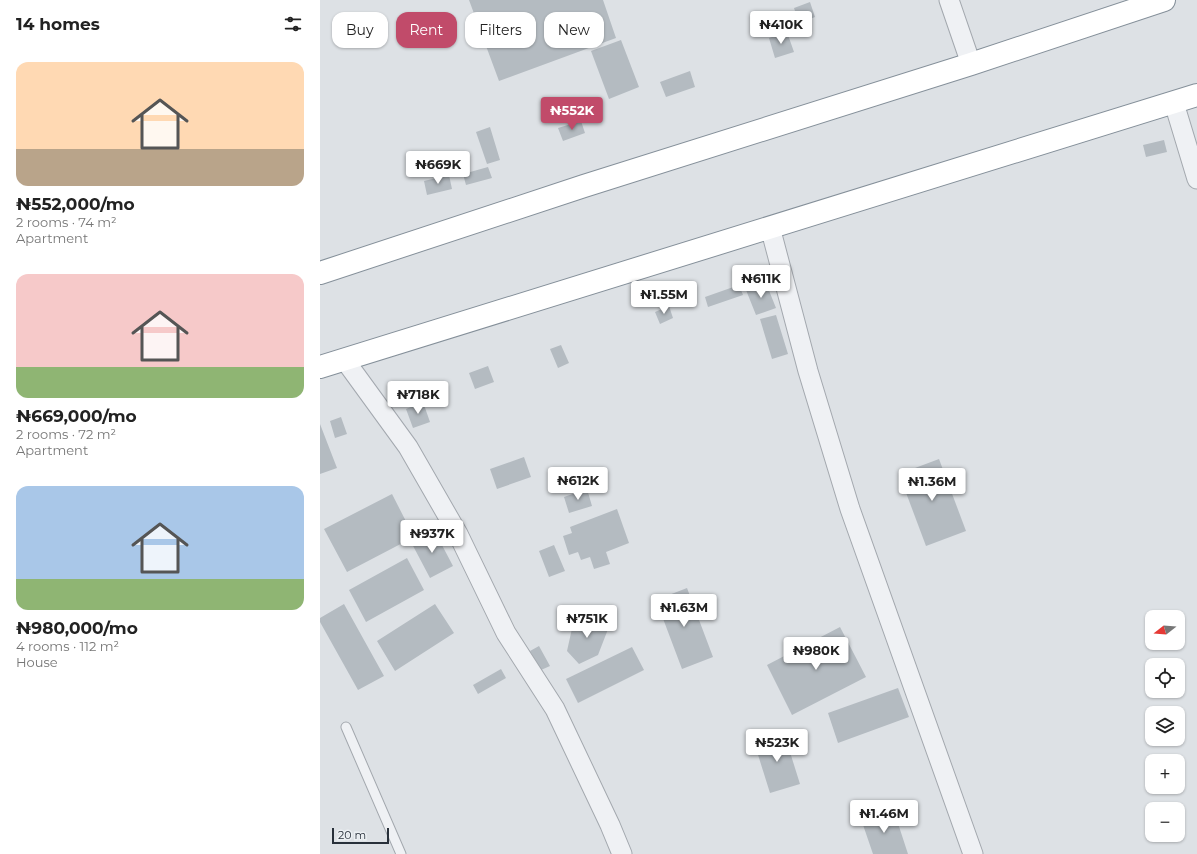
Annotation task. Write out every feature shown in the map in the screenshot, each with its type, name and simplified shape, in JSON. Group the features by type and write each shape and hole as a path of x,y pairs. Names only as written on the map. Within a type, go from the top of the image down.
{"highway":[{"path":"320,272 584,186 971,64 1164,0"},
{"path":"320,367 1197,95"}],"street":[{"path":"949,0 971,64"},
{"path":"1174,103 1197,180"},
{"path":"770,228 808,371 850,509 973,854"},
{"path":"344,359 408,447 458,534 506,633 555,709 610,825 622,854"}],"lane":[{"path":"346,727 401,854"}],"building":[{"path":"469,0 603,0 616,38 604,42 604,12 544,12 544,48 589,48 499,81 487,48 536,48 536,12 473,12"},
{"path":"810,2 815,17 799,23 794,8"},
{"path":"787,32 794,52 775,58 769,38"},
{"path":"621,40 639,87 609,99 591,51 604,48 604,46"},
{"path":"690,71 695,87 666,97 660,82"},
{"path":"581,121 585,133 563,141 558,128"},
{"path":"490,127 500,160 487,164 476,132"},
{"path":"1164,140 1167,152 1146,157 1143,145"},
{"path":"488,167 492,178 466,185 463,174"},
{"path":"449,175 452,189 427,195 424,181"},
{"path":"766,283 776,308 756,315 746,290"},
{"path":"739,285 743,295 708,307 705,297"},
{"path":"669,306 673,318 660,324 655,312"},
{"path":"776,315 788,354 772,359 760,319"},
{"path":"561,345 569,363 558,368 550,349"},
{"path":"488,366 494,382 475,389 469,373"},
{"path":"423,402 430,422 413,428 406,409"},
{"path":"341,417 347,434 335,438 330,421"},
{"path":"320,424 337,468 320,474"},
{"path":"524,457 531,477 497,489 490,469"},
{"path":"939,459 966,531 926,546 899,474"},
{"path":"587,489 592,506 569,513 564,497"},
{"path":"392,494 414,537 347,572 324,529"},
{"path":"617,509 629,543 606,552 610,564 594,569 590,557 581,560 578,552 569,555 563,536 572,533 570,527"},
{"path":"434,530 453,566 430,578 411,542"},
{"path":"554,545 565,571 549,577 539,551"},
{"path":"407,558 424,590 366,622 349,590"},
{"path":"687,588 713,657 682,669 656,600"},
{"path":"344,604 384,676 358,690 320,622 320,618"},
{"path":"435,604 454,633 395,671 377,641"},
{"path":"588,614 610,624 598,655 579,664 567,651 573,624 580,627"},
{"path":"840,627 866,677 792,715 767,665"},
{"path":"539,646 550,666 541,670 530,651"},
{"path":"632,647 644,670 578,703 566,679"},
{"path":"501,669 506,678 478,694 473,685"},
{"path":"898,688 909,717 838,743 828,713"},
{"path":"784,733 800,784 770,793 754,742"},
{"path":"893,808 908,854 873,854 861,819"}]}
